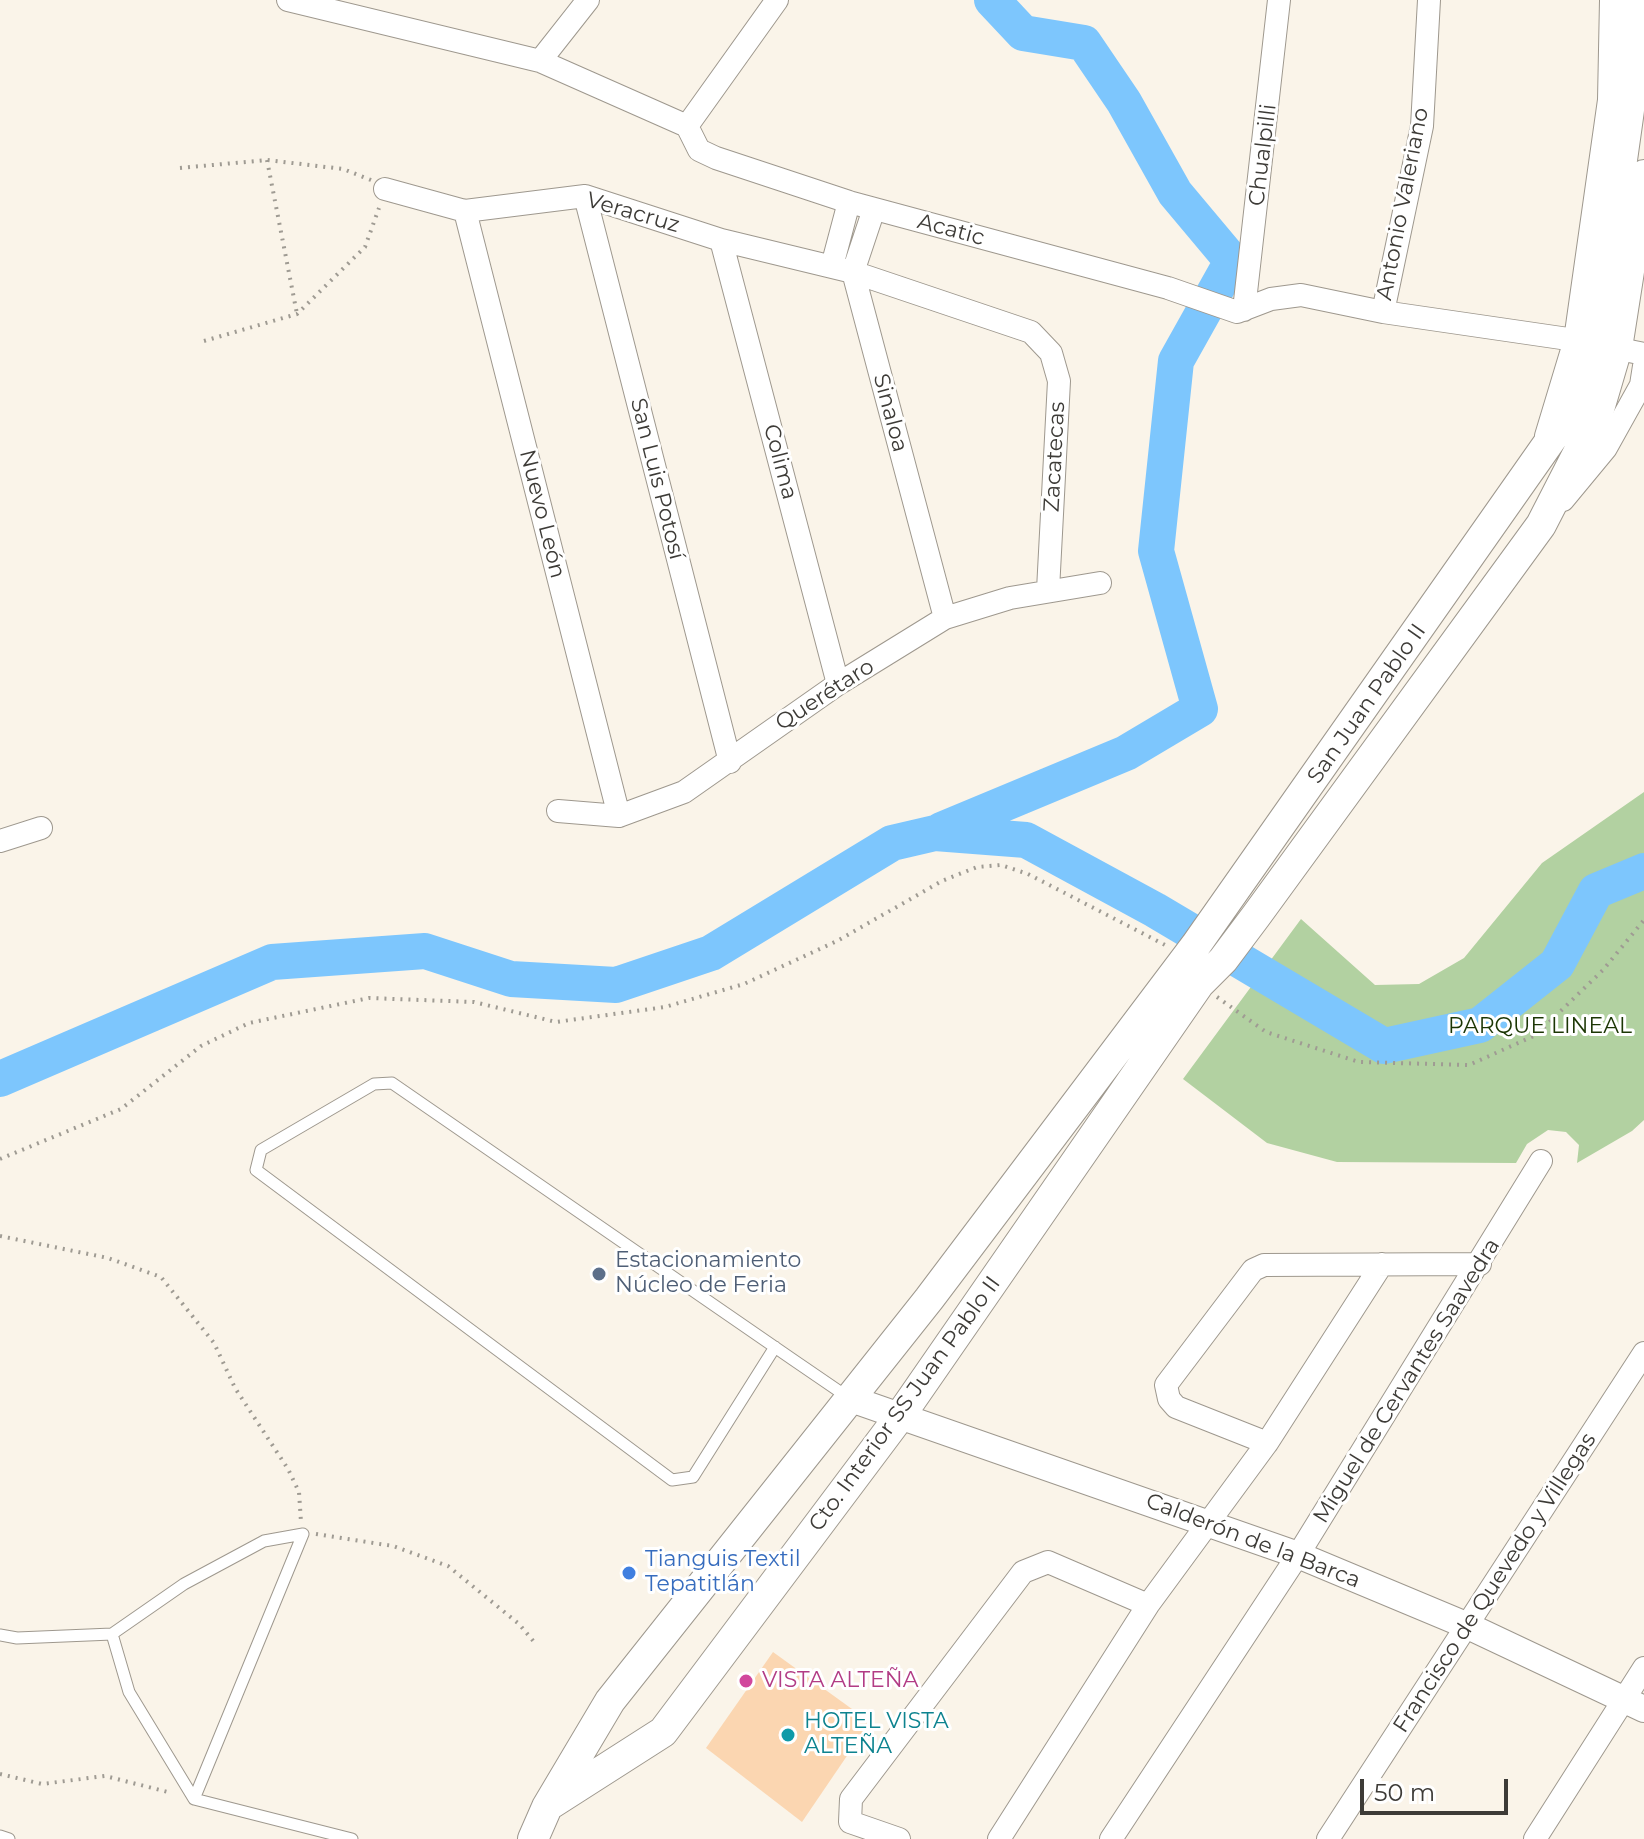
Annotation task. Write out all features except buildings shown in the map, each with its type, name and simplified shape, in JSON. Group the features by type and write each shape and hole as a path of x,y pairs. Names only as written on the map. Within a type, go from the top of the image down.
{"main road":[{"name":"San Juan Pablo II","path":"1194,962 1232,896 1538,463 1608,347 1629,110 1635,0"},
{"name":"San Juan Pablo II","path":"1223,960 1541,525 1597,416 1608,347 1644,175"},
{"name":"Cto. Interior SS Juan Pablo II","path":"533,1839 547,1807 610,1701 1194,962 1223,960"},
{"name":"Cto. Interior SS Juan Pablo II","path":"547,1807 663,1732 900,1416 1194,962"}],"street":[{"name":"Acatic","path":"288,0 540,61 687,126 699,150 716,158 849,202 1168,288 1241,311"},
{"path":"540,61 588,0"},
{"path":"687,126 777,0"},
{"name":"Chualpilli","path":"1241,311 1279,0"},
{"name":"Antonio Valeriano","path":"1383,312 1422,126 1429,0"},
{"name":"San Juan Pablo II","path":"1608,347 1611,0"},
{"name":"Veracruz","path":"385,189 465,211 585,196 721,240 843,269 1031,332"},
{"name":"San Luis Potosí","path":"585,196 730,762"},
{"name":"Sinaloa","path":"849,202 843,269 945,618"},
{"path":"843,269 874,209"},
{"name":"Nuevo León","path":"465,211 619,816"},
{"name":"Colima","path":"721,240 838,684"},
{"path":"1241,311 1271,299 1301,295 1383,312 1608,347 1626,385 1600,451 1578,483"},
{"name":"Zacatecas","path":"1031,332 1051,353 1059,381 1048,590"},
{"name":"San Juan Pablo II","path":"1541,525 1606,448 1641,385 1644,366"},
{"name":"Querétaro","path":"558,811 619,816 684,792 838,684 945,618 987,604 1048,590 1100,583"},
{"path":"0,841 41,828"},
{"name":"Miguel de Cervantes Saavedra","path":"1111,1839 1298,1555 1541,1161"},
{"path":"999,1839 1148,1605 1267,1443 1382,1264"},
{"path":"1267,1443 1176,1407 1169,1399 1166,1385 1253,1270 1264,1265 1480,1264"},
{"name":"Francisco de Quevedo y Villegas","path":"1328,1839 1639,1360"},
{"name":"Calderón de la Barca","path":"851,1399 1298,1555 1468,1626 1634,1705"},
{"path":"899,1839 850,1822 851,1799 1023,1572 1048,1562 1148,1605"},
{"path":"1535,1839 1634,1705 1644,1668"}],"lane":[{"path":"775,1347 693,1477 672,1480 256,1170 261,1150 374,1084 392,1083 851,1399"},
{"path":"0,1635 17,1638 112,1634 184,1584 264,1541 303,1534"},
{"path":"194,1799 303,1534"},
{"path":"112,1634 129,1692 194,1799 352,1839"},
{"path":"0,1836 9,1839"}],"path":[{"path":"267,160 297,314"},
{"path":"180,168 267,160 343,169 385,189 365,247 297,314 204,341"},
{"path":"0,1159 121,1109 201,1046 249,1023 369,998 474,1002 556,1022 665,1007 744,984 837,941 942,881 977,867 1001,865 1028,874 1194,962 1266,1032 1359,1062 1469,1065 1536,1035 1603,970 1644,920"},
{"path":"0,1236 108,1258 161,1277 214,1343 248,1411 288,1469 299,1492 303,1534 393,1546 448,1566 519,1624 535,1643"},
{"path":"0,1774 42,1784 105,1776 194,1799"}],"green space":[{"name":"PARQUE LINEAL","path":"1644,792 1644,1120 1632,1131 1577,1163 1579,1145 1566,1132 1548,1130 1527,1144 1516,1163 1337,1162 1267,1143 1183,1079 1301,919 1375,985 1419,984 1464,958 1542,863"}],"waterway":[{"path":"941,830 1126,753 1200,709 1156,551 1176,361 1232,261 1175,193 1124,102 1084,43 1023,33 992,0"},
{"path":"0,1079 272,962 425,951 511,979 616,985 711,953 892,843 935,833 1026,840 1155,910 1384,1046 1480,1025 1557,964 1596,891 1644,871"}],"place":[{"name":"Estacionamiento Núcleo de Feria","path":"599,1274"},
{"name":"Tianguis Textil Tepatitlán","path":"629,1573"},
{"name":"VISTA ALTEÑA","path":"746,1681"},
{"name":"HOTEL VISTA ALTEÑA","path":"788,1735"}]}
